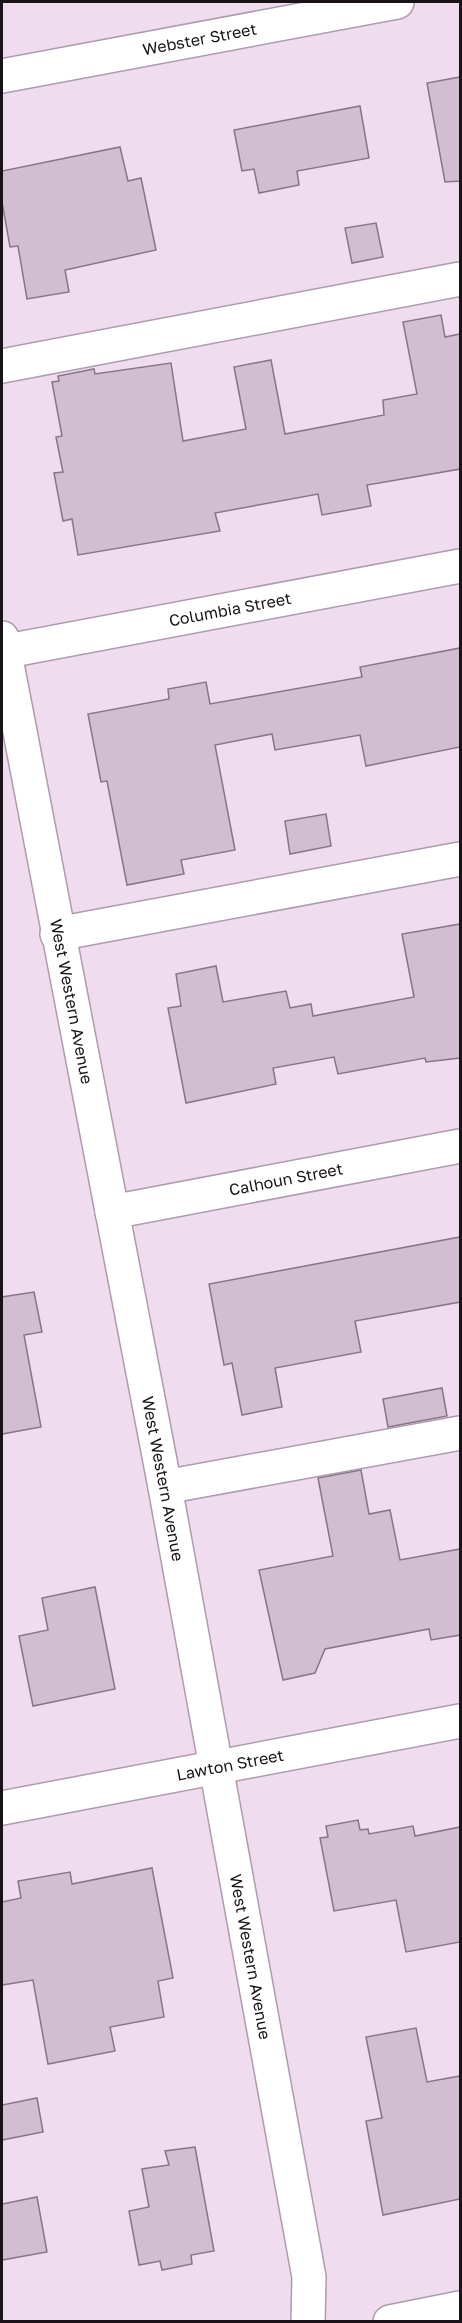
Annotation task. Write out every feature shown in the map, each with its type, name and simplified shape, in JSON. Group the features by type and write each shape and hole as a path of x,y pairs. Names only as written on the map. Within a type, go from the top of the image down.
{"street":[{"name":"Webster Street","path":"2,76 397,2"},
{"path":"2,366 460,279"},
{"name":"Columbia Street","path":"2,647 460,566"},
{"name":"West Western Avenue","path":"2,647 165,1487 309,2277 308,2322"},
{"path":"57,934 460,859"},
{"name":"Calhoun Street","path":"112,1212 460,1146"},
{"path":"165,1487 460,1433"},
{"name":"Lawton Street","path":"2,1808 460,1721"},
{"path":"390,2322 460,2308"}],"building":[{"path":"460,77 460,181 445,182 427,83"},
{"path":"360,106 369,158 297,171 299,185 259,193 254,169 242,171 234,130"},
{"path":"120,147 128,181 141,178 156,250 65,270 69,292 27,299 18,246 10,247 2,202 2,171"},
{"path":"376,223 383,257 352,263 345,228"},
{"path":"441,315 445,337 460,334 460,469 367,485 371,506 322,515 318,494 215,513 220,531 78,555 72,519 63,521 54,473 63,472 56,437 62,436 52,382 59,381 58,376 94,369 95,374 171,363 183,441 246,429 234,367 271,360 285,434 384,415 383,400 417,394 403,322"},
{"path":"460,648 460,747 366,766 360,735 275,750 272,734 215,745 235,850 181,860 184,874 127,885 107,781 101,782 88,714 169,699 168,689 206,682 210,704 362,677 360,667"},
{"path":"326,814 331,846 290,854 285,821"},
{"path":"460,924 460,1058 426,1062 425,1058 338,1074 334,1057 273,1068 276,1084 186,1103 168,1008 181,1006 176,974 216,966 223,1002 286,991 290,1008 311,1004 313,1016 414,997 402,934"},
{"path":"460,1237 460,1302 355,1321 361,1352 275,1368 282,1407 242,1415 232,1363 224,1365 209,1284"},
{"path":"34,1292 42,1332 24,1335 41,1427 2,1434 2,1297"},
{"path":"442,1388 447,1416 388,1427 383,1399"},
{"path":"361,1470 369,1514 390,1510 400,1560 460,1549 460,1635 431,1640 429,1629 325,1649 315,1673 283,1680 259,1570 333,1556 318,1478"},
{"path":"95,1587 115,1689 33,1706 19,1636 48,1630 42,1598"},
{"path":"358,1820 360,1830 368,1829 369,1834 413,1826 415,1836 460,1827 460,1942 406,1952 396,1900 334,1911 320,1838 328,1837 326,1826"},
{"path":"152,1868 173,1978 158,1981 164,2017 110,2027 115,2051 48,2064 33,1980 2,1985 2,1902 21,1898 18,1881 70,1872 72,1884"},
{"path":"416,2028 427,2082 460,2076 460,2199 383,2215 366,2121 382,2118 366,2037"},
{"path":"37,2098 43,2132 2,2140 2,2105"},
{"path":"195,2147 214,2251 191,2255 192,2264 162,2270 160,2261 139,2265 129,2211 149,2207 142,2169 169,2165 165,2151"},
{"path":"37,2197 47,2252 2,2260 2,2204"}]}
